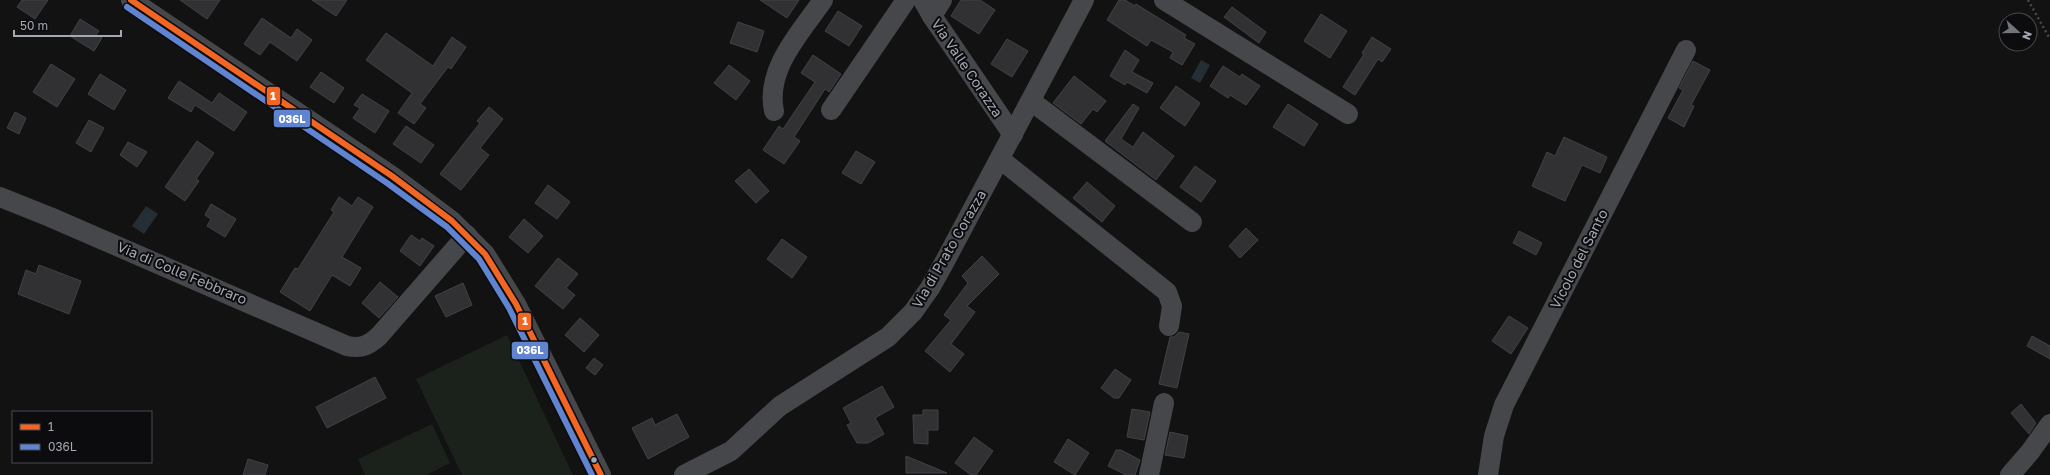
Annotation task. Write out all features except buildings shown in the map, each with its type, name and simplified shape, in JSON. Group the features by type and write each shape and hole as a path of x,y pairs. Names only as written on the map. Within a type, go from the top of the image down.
{"street":[{"path":"131,0 153,6 430,203 467,235 485,254 516,304 601,475"},
{"path":"774,111 773,91 779,67 823,0"},
{"path":"831,110 906,0"},
{"name":"Via di Prato Corazza","path":"684,475 731,451 780,406 879,344 905,322 930,288 1084,0"},
{"path":"1164,0 1348,114"},
{"name":"Via Valle Corazza","path":"933,5 1012,135"},
{"name":"Vicolo del Santo","path":"1488,475 1493,440 1504,405 1686,50"},
{"path":"1031,101 1192,222"},
{"path":"1000,159 1167,292 1172,306 1169,326"},
{"name":"Via di Colle Febbraro","path":"0,197 58,220 347,346 363,347 374,340 467,235"},
{"path":"1149,475 1164,403"},
{"path":"2010,475 2030,452 2050,424"}],"path":[{"path":"2028,0 2050,39"}],"shaded area":[{"path":"1201,60 1210,65 1200,83 1191,78"},
{"path":"146,206 158,214 144,234 132,226"},
{"path":"507,335 573,475 462,475 416,379"},
{"path":"432,424 450,463 426,475 365,475 358,459"}],"transit line":[{"name":"1","path":"131,0 392,176 452,221 485,254 516,304 601,475"},
{"name":"036L","path":"127,7 387,183 447,227 479,259 509,308 592,475"}]}
